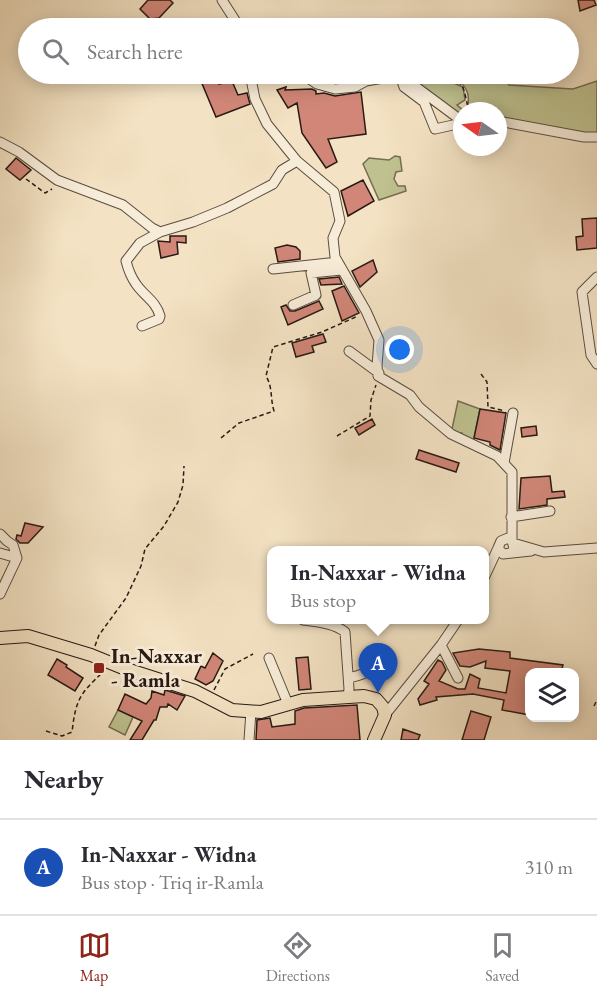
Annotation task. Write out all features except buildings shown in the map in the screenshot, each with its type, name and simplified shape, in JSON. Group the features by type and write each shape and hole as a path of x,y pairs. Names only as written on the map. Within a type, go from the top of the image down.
{"main road":[{"path":"0,638 28,636 91,655 111,664 195,691 232,710 261,712 303,700 364,696 376,699 383,707 385,715 374,740"}],"street":[{"path":"222,0 234,18"},
{"path":"252,84 259,112 267,124 297,160 334,192 340,221 333,238 335,257 366,311 379,340 377,366 379,375"},
{"path":"317,84 335,89 355,87 360,84"},
{"path":"403,84 424,102 435,129 453,124"},
{"path":"412,84 453,115"},
{"path":"507,123 584,137 597,137"},
{"path":"0,142 19,152 57,180 123,205 160,232"},
{"path":"142,326 159,319 159,312 150,297 137,286 129,273 126,261 140,243 160,232 227,208 273,184 282,170 297,160"},
{"path":"273,269 340,266"},
{"path":"293,304 316,295 311,273 340,266"},
{"path":"597,277 582,292 597,364"},
{"path":"349,351 410,396 419,407 451,434 497,456 513,472 513,500 507,546 489,572"},
{"path":"504,464 511,412"},
{"path":"509,436 520,434"},
{"path":"511,518 549,511"},
{"path":"0,534 7,542 14,545 16,558 0,594"},
{"path":"507,546 544,552 597,548"},
{"path":"0,553 16,558"},
{"path":"327,624 345,632 349,678 348,697"},
{"path":"385,715 455,624"},
{"path":"441,645 458,678"},
{"path":"349,678 367,674 375,666 384,650"},
{"path":"269,658 288,704"},
{"path":"249,740 251,711"}],"path":[{"path":"460,84 464,87 467,102"},
{"path":"26,179 45,193 52,189 57,180"},
{"path":"221,438 239,423 274,411 272,387 266,376 273,347 322,332 366,311"},
{"path":"481,374 487,382 488,407 511,412"},
{"path":"337,436 370,416 371,400 379,375"},
{"path":"91,655 99,635 126,598 141,566 145,549 164,526 178,502 183,485 184,466"},
{"path":"210,698 225,669 253,654"},
{"path":"46,730 62,736 72,732 75,707 86,688 111,664"},
{"path":"594,706 597,700"}],"green space":[{"path":"597,81 597,135 581,135 507,120 507,102 468,102 468,93 463,84 508,84 573,89"},
{"path":"417,84 456,84 463,87 465,100 453,102 453,110"},
{"path":"395,156 400,157 402,171 396,172 394,179 398,186 405,186 406,191 379,200 363,164 369,158 389,160"},
{"path":"458,401 480,409 473,443 463,437 462,433 457,433 452,429"},
{"path":"118,710 133,717 125,735 109,727"}],"place":[{"name":"In-Naxxar - Ramla","path":"99,668"},
{"name":"In-Naxxar - Widna","path":"378,693"}]}
